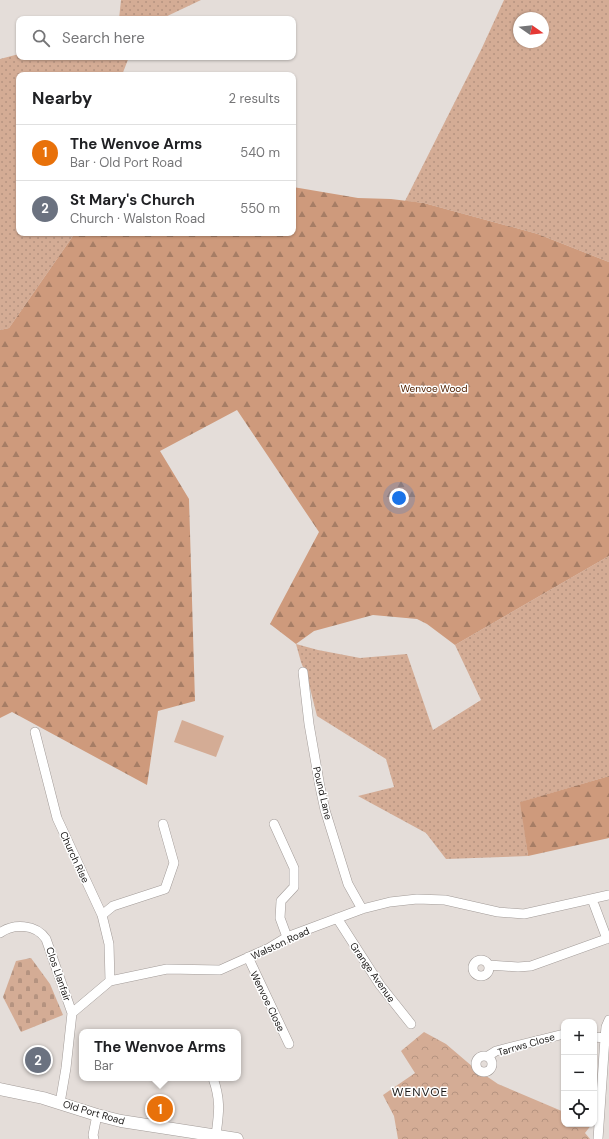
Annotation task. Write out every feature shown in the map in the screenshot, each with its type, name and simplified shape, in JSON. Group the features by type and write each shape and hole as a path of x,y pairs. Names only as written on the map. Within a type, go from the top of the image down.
{"street":[{"name":"Pound Lane","path":"303,672 309,724 324,802 348,884 362,909"},
{"name":"Church Rise","path":"35,732 57,818 102,915 109,944 110,981"},
{"path":"102,915 113,906 165,889 174,863 163,824"},
{"path":"274,824 294,868 294,888 281,901 280,918 287,937"},
{"name":"Walston Road","path":"72,1013 110,981 167,969 220,970 268,948 287,937 362,909 390,902 417,899 445,900 498,912 524,914 609,895"},
{"path":"489,965 518,967 531,966 608,939 592,899"},
{"name":"Grange Avenue","path":"338,918 380,985 411,1024"},
{"name":"Clos Llanfair","path":"0,933 7,928 22,926 42,933 46,939 72,1013"},
{"name":"Wenvoe Close","path":"248,957 289,1044"},
{"path":"60,1102 66,1068 72,1013"},
{"path":"598,1139 605,1103 605,1038 606,1027 609,1020"},
{"name":"Tarrws Close","path":"488,1056 496,1051 561,1035"},
{"path":"597,1037 605,1038"},
{"path":"210,1136 220,1110 215,1081"},
{"name":"Old Port Road","path":"0,1089 60,1102 97,1115 125,1122 237,1139"},
{"path":"94,1139 93,1135 97,1115"}],"green space":[{"path":"121,0 201,0 167,16 119,16"},
{"path":"504,0 609,0 609,262 538,234 424,203 405,201 481,50"},
{"path":"16,55 16,60 128,60 123,72 16,72 16,236 73,236 9,328 0,330 0,59"},
{"name":"Wenvoe Wood","path":"296,188 358,198 391,199 424,203 538,234 609,262 609,556 455,645 427,624 417,619 373,615 314,631 296,644 270,624 319,532 237,410 160,451 189,499 195,701 158,711 147,785 12,712 0,718 0,330 9,328 73,236 296,236"},
{"path":"609,556 609,776 521,802 528,856 446,859 426,833 358,796 394,787 386,759 317,716 308,680 296,644 360,658 407,654 433,730 481,700 455,645"},
{"path":"182,720 224,736 216,757 174,742"},
{"path":"609,776 609,838 528,856 520,802"},
{"path":"31,958 50,984 63,1015 21,1032 3,997 16,961"},
{"path":"424,1032 446,1044 473,1067 498,1084 561,1111 561,1127 590,1127 585,1133 590,1139 398,1139 394,1116 383,1095 415,1073 401,1051"}],"place":[{"name":"St Mary's Church","path":"38,1060"},
{"name":"The Wenvoe Arms","path":"160,1109"}],"district":[{"name":"WENVOE","path":"420,1092"}]}
